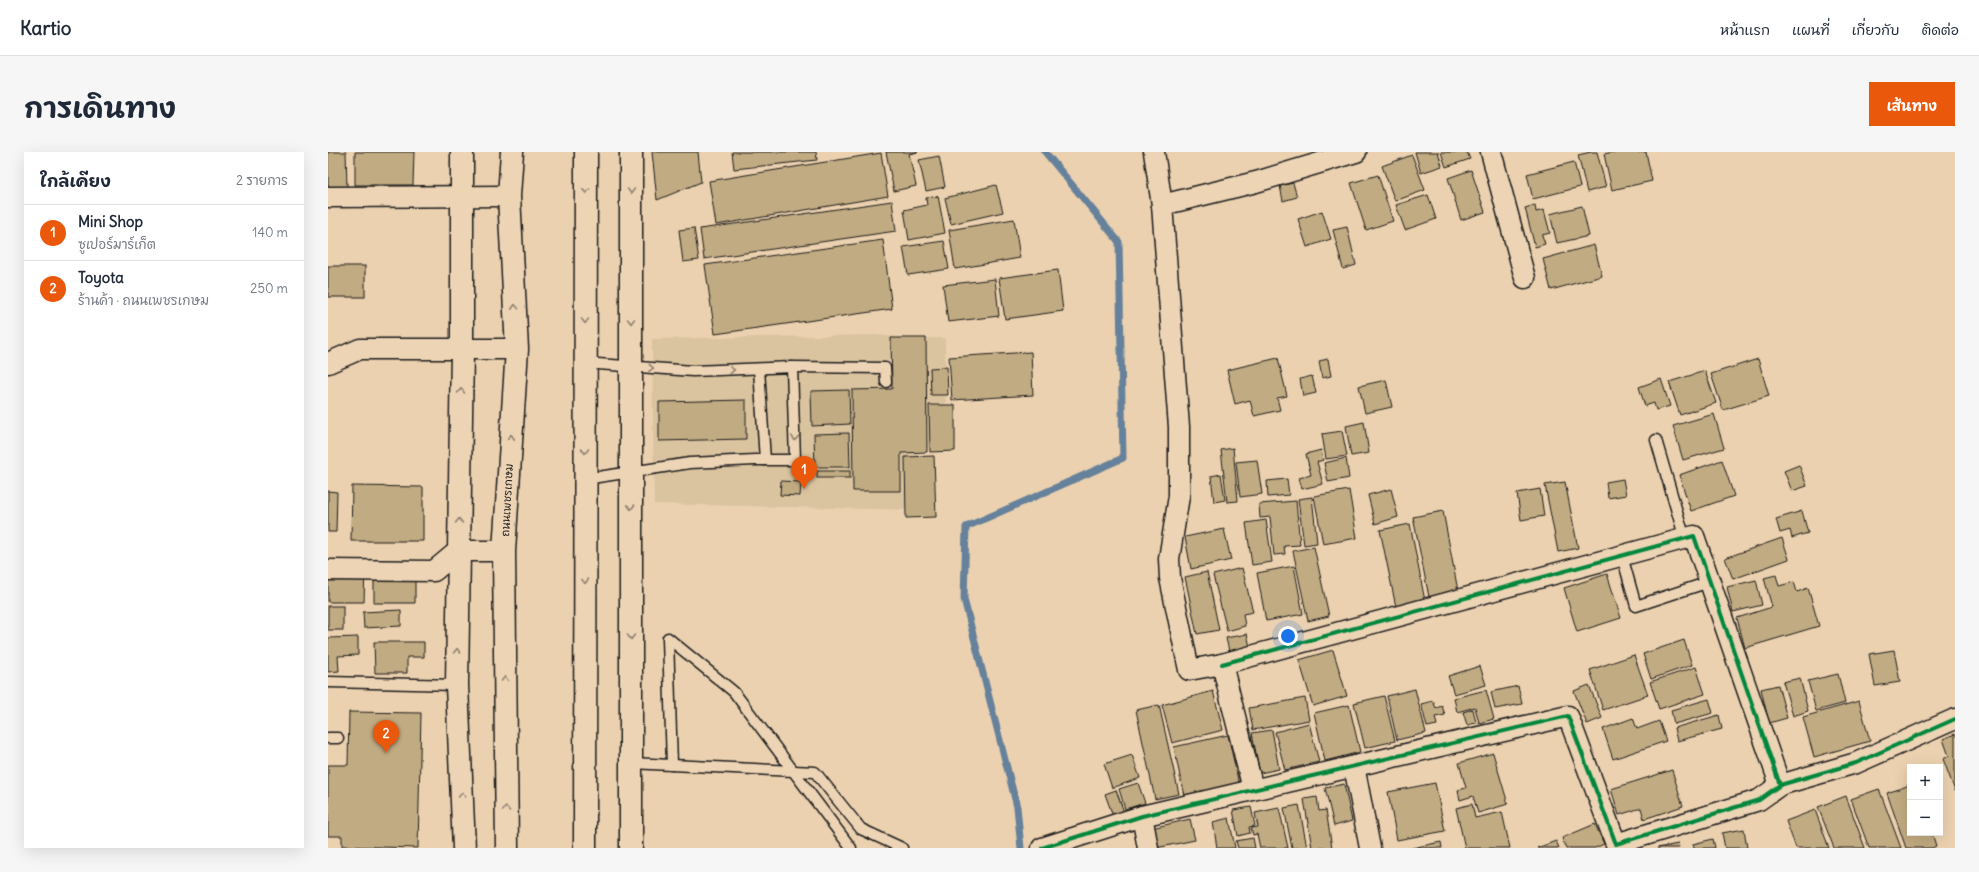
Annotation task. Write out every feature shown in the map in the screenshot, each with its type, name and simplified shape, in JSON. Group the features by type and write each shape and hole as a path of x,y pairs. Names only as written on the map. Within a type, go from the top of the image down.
{"street":[{"path":"462,152 462,350 457,685 464,848"},
{"name":"ถนนเพชรเกษม","path":"507,848 504,552 517,350 509,196 512,152"},
{"path":"585,848 584,363 586,152"},
{"path":"631,848 632,152"},
{"path":"1154,152 1162,205 1179,427 1179,496 1170,559 1170,578 1189,670 1222,664 1694,536 1780,785"},
{"path":"1162,205 1256,182 1356,152"},
{"path":"1491,152 1525,278"},
{"path":"328,197 509,196"},
{"path":"328,363 360,349 517,350"},
{"path":"328,570 434,571 458,552 504,552"},
{"path":"1222,664 1253,789"},
{"path":"1042,848 1142,816 1568,716 1616,844 1758,800 1780,785 1856,763 1955,719"},
{"path":"1354,766 1370,848"},
{"path":"1142,816 1148,848"}],"lane":[{"path":"584,363 693,371 792,368 885,368 886,382"},
{"path":"585,479 690,463 795,460 792,368"},
{"path":"759,369 764,460"},
{"path":"1656,440 1684,539"},
{"path":"1622,556 1636,606 1709,582"},
{"path":"672,765 668,638 734,692 851,848"},
{"path":"328,682 457,685"},
{"path":"631,763 815,772 861,830 902,848"}],"shaded area":[{"path":"876,335 906,338 945,338 946,447 918,448 918,510 654,504 652,339"}],"building":[{"path":"328,152 346,152 347,187 328,187"},
{"path":"355,152 414,152 413,185 355,185"},
{"path":"652,152 698,152 701,182 657,200"},
{"path":"732,152 816,152 817,160 734,169"},
{"path":"886,152 918,152 909,154 916,186 894,191"},
{"path":"1415,152 1438,152 1442,166 1421,173"},
{"path":"1441,152 1467,152 1470,159 1446,167"},
{"path":"1597,152 1606,187 1587,192 1578,155"},
{"path":"1613,152 1646,152 1652,181 1612,190 1604,154"},
{"path":"881,153 888,196 716,225 709,181"},
{"path":"1412,155 1425,190 1395,201 1382,166"},
{"path":"939,156 945,187 926,191 919,160"},
{"path":"1574,162 1580,187 1533,199 1527,174"},
{"path":"1471,170 1485,212 1461,220 1448,178"},
{"path":"1378,175 1393,221 1366,230 1351,183"},
{"path":"1293,183 1297,197 1283,201 1280,186"},
{"path":"996,185 1003,212 951,224 945,198"},
{"path":"1428,195 1436,219 1405,230 1396,205"},
{"path":"938,196 945,233 909,240 904,210 927,205 926,198"},
{"path":"892,201 896,231 704,259 700,229"},
{"path":"1535,205 1536,212 1544,210 1550,233 1542,235 1545,244 1535,247 1525,208"},
{"path":"1582,206 1589,236 1557,243 1550,214"},
{"path":"1322,211 1331,239 1307,247 1298,219"},
{"path":"1014,219 1020,258 955,269 949,230"},
{"path":"1347,227 1356,265 1343,269 1333,230"},
{"path":"694,228 699,260 683,262 679,230"},
{"path":"883,240 892,309 715,334 705,265"},
{"path":"944,241 949,269 908,275 903,247"},
{"path":"1594,245 1602,276 1551,290 1543,259"},
{"path":"328,266 365,266 365,297 328,297"},
{"path":"1058,270 1063,311 1005,319 999,278"},
{"path":"995,279 999,316 948,322 943,285"},
{"path":"891,338 926,338 927,452 901,453 901,491 853,491 852,390 892,389"},
{"path":"1031,352 1033,395 952,400 949,357"},
{"path":"1278,358 1287,396 1277,398 1280,410 1254,416 1250,400 1235,404 1227,370"},
{"path":"1328,359 1331,376 1322,378 1319,361"},
{"path":"1758,359 1769,396 1723,410 1711,374"},
{"path":"947,367 948,395 931,395 930,368"},
{"path":"1705,371 1716,403 1680,415 1669,382"},
{"path":"1312,376 1316,393 1303,396 1300,379"},
{"path":"1661,379 1670,406 1656,410 1654,403 1645,406 1639,387"},
{"path":"1386,380 1392,407 1365,413 1359,386"},
{"path":"849,390 850,424 812,426 811,391"},
{"path":"746,400 746,439 659,441 659,402"},
{"path":"929,405 955,405 955,451 930,452"},
{"path":"1714,414 1724,448 1683,460 1673,426"},
{"path":"1364,422 1369,453 1351,456 1346,426"},
{"path":"1342,431 1347,456 1326,459 1322,434"},
{"path":"849,433 850,467 815,467 814,434"},
{"path":"1233,448 1238,501 1227,502 1221,450"},
{"path":"1321,450 1323,460 1317,462 1323,484 1302,489 1299,478 1311,475 1306,454"},
{"path":"934,456 936,517 906,518 905,457"},
{"path":"1346,458 1349,478 1328,482 1324,463"},
{"path":"1257,460 1262,494 1240,497 1236,462"},
{"path":"1722,460 1734,496 1691,511 1679,475"},
{"path":"1799,465 1807,486 1792,491 1784,471"},
{"path":"817,471 850,471 850,478 817,478"},
{"path":"1221,474 1225,500 1214,502 1211,476"},
{"path":"1287,479 1289,495 1268,497 1267,481"},
{"path":"1623,479 1626,495 1608,498 1606,482"},
{"path":"781,481 801,482 800,496 780,495"},
{"path":"1565,482 1578,548 1558,552 1545,485"},
{"path":"352,486 423,487 423,541 351,541"},
{"path":"1391,489 1398,517 1375,524 1368,495"},
{"path":"1540,489 1544,516 1521,520 1517,493"},
{"path":"1349,490 1357,538 1323,544 1314,496"},
{"path":"328,491 337,492 336,532 328,532"},
{"path":"1312,497 1317,543 1304,545 1298,499"},
{"path":"1296,501 1300,545 1284,546 1285,554 1274,555 1270,517 1260,518 1259,504"},
{"path":"1443,511 1458,591 1429,597 1413,517"},
{"path":"1802,511 1808,533 1792,538 1790,530 1780,533 1776,519"},
{"path":"1266,520 1272,562 1252,565 1246,523"},
{"path":"1410,524 1425,601 1396,607 1380,530"},
{"path":"1224,529 1231,560 1191,569 1185,537"},
{"path":"1782,538 1789,559 1733,579 1725,558"},
{"path":"1314,547 1329,616 1308,621 1293,551"},
{"path":"1294,566 1303,614 1266,621 1257,573"},
{"path":"328,567 365,567 364,602 328,602"},
{"path":"1242,568 1253,612 1243,614 1245,626 1227,631 1213,575"},
{"path":"1207,572 1219,630 1197,634 1185,577"},
{"path":"1607,574 1621,618 1577,632 1564,588"},
{"path":"374,575 415,576 415,603 374,603"},
{"path":"1776,575 1779,586 1794,582 1797,592 1808,588 1819,626 1745,648 1737,618 1772,607 1764,578"},
{"path":"1756,580 1762,605 1733,612 1727,587"},
{"path":"328,606 343,606 343,630 328,630"},
{"path":"401,610 401,626 364,628 363,612"},
{"path":"1247,634 1250,647 1229,651 1226,638"},
{"path":"358,637 358,655 338,656 339,671 328,672 328,638"},
{"path":"1684,640 1692,665 1651,679 1643,654"},
{"path":"374,642 424,642 424,657 407,657 407,673 375,673"},
{"path":"1333,650 1347,696 1313,706 1299,660"},
{"path":"1894,650 1900,682 1875,686 1869,654"},
{"path":"1634,655 1648,695 1603,710 1590,670"},
{"path":"1480,666 1486,685 1454,694 1448,676"},
{"path":"1696,667 1705,694 1659,709 1650,682"},
{"path":"1838,674 1845,703 1816,711 1808,681"},
{"path":"1800,678 1808,711 1793,716 1783,682"},
{"path":"1589,685 1602,718 1587,724 1574,691"},
{"path":"1778,685 1787,718 1769,723 1761,689"},
{"path":"1518,686 1522,704 1495,709 1491,692"},
{"path":"1415,689 1426,733 1397,740 1387,696"},
{"path":"1486,690 1494,719 1479,723 1475,707 1457,712 1454,698"},
{"path":"1213,691 1223,730 1172,743 1162,705"},
{"path":"1384,696 1395,741 1365,748 1354,703"},
{"path":"1305,698 1309,720 1253,730 1249,708"},
{"path":"1709,699 1713,713 1674,724 1671,710"},
{"path":"1433,701 1436,708 1442,706 1445,715 1435,717 1437,725 1427,727 1421,704"},
{"path":"1859,701 1870,741 1814,757 1803,717"},
{"path":"1159,705 1179,794 1155,799 1136,710"},
{"path":"1349,705 1360,752 1325,761 1314,713"},
{"path":"1473,709 1476,723 1467,725 1463,712"},
{"path":"349,712 421,713 418,848 342,846 342,836 328,836 328,765 348,765"},
{"path":"1719,715 1722,729 1677,741 1674,728"},
{"path":"1633,718 1637,729 1659,721 1666,741 1613,759 1603,729"},
{"path":"1309,723 1319,762 1285,770 1275,732"},
{"path":"1272,730 1279,769 1260,773 1252,733"},
{"path":"1955,734 1955,791 1943,759 1949,756 1943,739"},
{"path":"1228,735 1239,784 1184,796 1174,747"},
{"path":"1493,753 1508,804 1478,813 1473,796 1460,800 1458,790 1466,788 1459,763"},
{"path":"1132,755 1140,778 1112,788 1104,764"},
{"path":"1672,770 1683,806 1644,819 1641,808 1619,815 1611,789"},
{"path":"1138,783 1145,803 1125,809 1119,789"},
{"path":"1435,783 1445,831 1397,840 1388,792"},
{"path":"1344,784 1352,821 1334,826 1325,788"},
{"path":"1907,786 1907,836 1933,836 1936,846 1932,848 1906,848 1887,793"},
{"path":"1879,789 1901,848 1869,848 1851,799"},
{"path":"1116,790 1124,812 1113,816 1105,794"},
{"path":"1846,796 1865,848 1834,848 1818,807"},
{"path":"1317,797 1319,811 1326,810 1332,848 1312,848 1304,799"},
{"path":"1472,804 1475,818 1502,812 1510,848 1465,848 1456,808"},
{"path":"1299,805 1307,848 1292,848 1284,808"},
{"path":"1251,807 1255,826 1249,827 1250,833 1238,836 1233,810"},
{"path":"1279,808 1288,848 1260,848 1257,834 1253,835 1251,828 1258,827 1255,813"},
{"path":"1815,810 1829,848 1796,848 1786,821"},
{"path":"1229,818 1235,848 1217,848 1213,822"},
{"path":"1190,819 1195,840 1156,848 1152,828"},
{"path":"1595,824 1604,844 1595,848 1566,848 1562,838"},
{"path":"1744,829 1747,848 1725,848 1722,833"},
{"path":"1253,838 1255,848 1238,848 1236,841"},
{"path":"1713,839 1715,848 1694,848 1693,844"},
{"path":"1556,841 1559,848 1537,848"},
{"path":"1441,842 1442,848 1412,848"},
{"path":"1678,844 1679,848 1657,848"}],"waterway":[{"path":"1021,848 1017,807 964,599 966,527 1123,458 1119,242 1045,152"}],"cycle path":[{"path":"1222,664 1694,536 1780,785"},
{"path":"1042,848 1142,816 1568,716 1616,844 1759,800 1780,785 1856,763 1955,719"}],"place":[{"name":"Mini Shop","path":"804,489"},
{"name":"Toyota","path":"386,753"}]}
